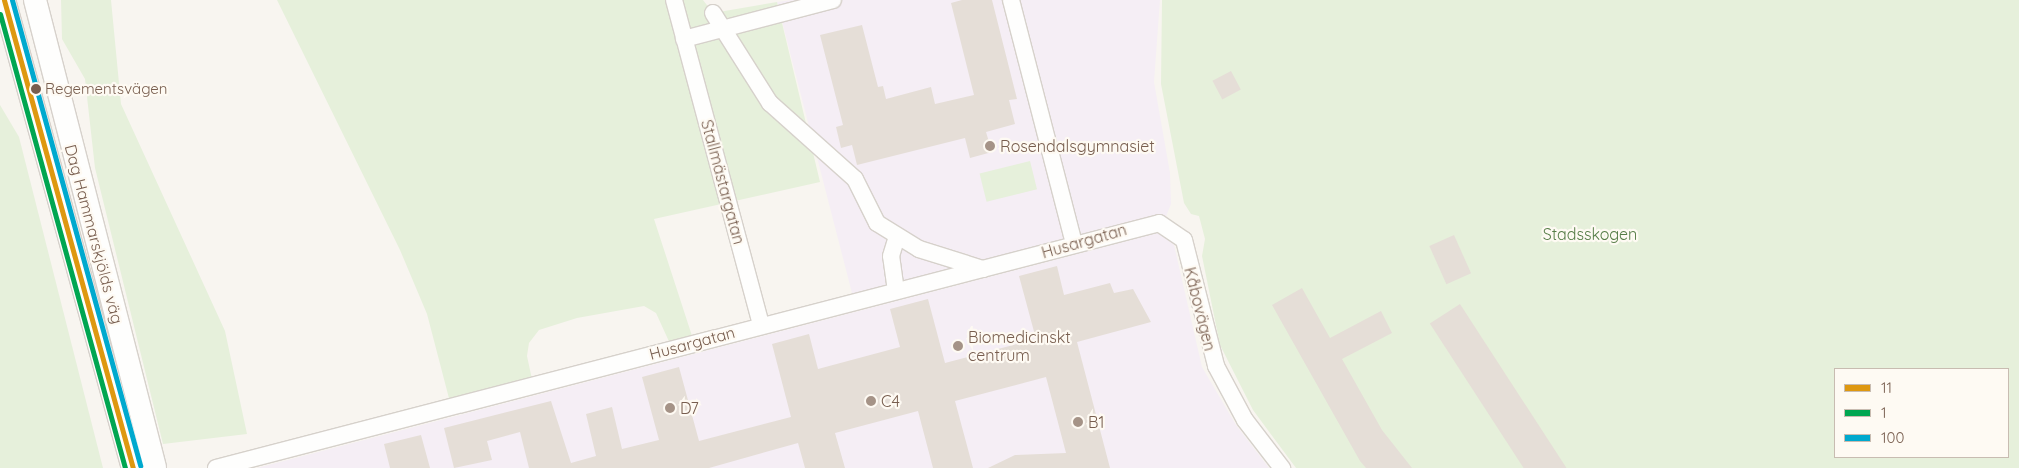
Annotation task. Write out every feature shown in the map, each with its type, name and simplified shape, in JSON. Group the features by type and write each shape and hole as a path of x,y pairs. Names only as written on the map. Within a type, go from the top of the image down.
{"main road":[{"name":"Dag Hammarskjölds väg","path":"4,0 133,468"},
{"name":"Dag Hammarskjölds väg","path":"35,0 155,468"}],"street":[{"name":"Stallmästargatan","path":"674,0 761,325"},
{"path":"684,39 833,0"},
{"path":"1011,0 1074,243"},
{"path":"712,13 770,103 855,179 877,224 896,240 983,269"},
{"name":"Husargatan","path":"216,468 761,325 983,269 1147,224 1169,225"},
{"name":"Kåbovägen","path":"1169,225 1184,240 1207,342 1226,389 1282,468"},
{"path":"896,240 891,256 896,291"}],"shaded area":[{"name":"Rosendalsgymnasiet","path":"792,0 1160,0 1154,82 1170,173 1171,204 1165,219 853,297 777,2"},
{"name":"Biomedicinskt centrum","path":"1158,233 1174,245 1202,367 1236,425 1269,468 257,468"}],"green space":[{"path":"61,0 111,0 121,104 225,331 247,434 163,444 95,168 85,79 62,39"},
{"path":"277,0 703,0 713,13 777,2 820,182 654,219 694,342 672,348 656,313 644,306 577,318 539,330 529,343 527,356 533,384 451,406 427,314 400,250"},
{"name":"Stadsskogen","path":"1162,0 2019,0 2019,468 1296,468 1253,410 1220,345 1202,256 1205,239 1199,216 1191,214 1184,203 1161,84"},
{"path":"0,105 19,137 103,468 0,468"},
{"path":"1030,161 1037,189 987,202 980,174"}],"building":[{"name":"Rosendalsgymnasiet","path":"962,0 992,0 1017,99 1009,100 1015,124 986,132 992,152 970,158 965,138 857,165 852,145 841,148 836,127 843,125 820,35 862,25 878,87 883,86 886,99 931,87 935,104 974,95 951,3"},
{"path":"1231,71 1241,90 1222,99 1212,81"},
{"path":"1454,235 1471,273 1446,284 1429,246"},
{"path":"1057,266 1064,295 1110,283 1114,293 1133,289 1151,322 1077,342 1110,468 988,468 1015,455 1066,453 1046,377 955,401 973,468 933,468 918,411 835,433 845,468 805,468 798,443 709,468 529,468 520,432 487,441 492,460 454,468 444,428 551,401 571,463 596,456 586,414 612,407 622,449 659,440 642,377 679,367 699,441 791,417 772,344 809,334 818,369 900,347 890,309 928,299 945,363 1036,339 1019,276"},
{"path":"1302,288 1330,338 1381,311 1392,333 1342,359 1382,430 1412,468 1366,468 1360,461 1272,305"},
{"path":"1460,304 1567,468 1524,468 1430,324"},
{"path":"421,435 430,468 390,468 384,444"}],"transit line":[{"name":"11","path":"4,0 133,468"},
{"name":"100","path":"12,0 140,466"},
{"name":"1","path":"0,14 125,468"}],"place":[{"name":"Regementsvägen","path":"36,89"},
{"name":"Rosendalsgymnasiet","path":"990,146"},
{"name":"Biomedicinskt centrum","path":"958,346"},
{"name":"C4","path":"871,401"},
{"name":"D7","path":"670,408"},
{"name":"B1","path":"1078,422"}]}
